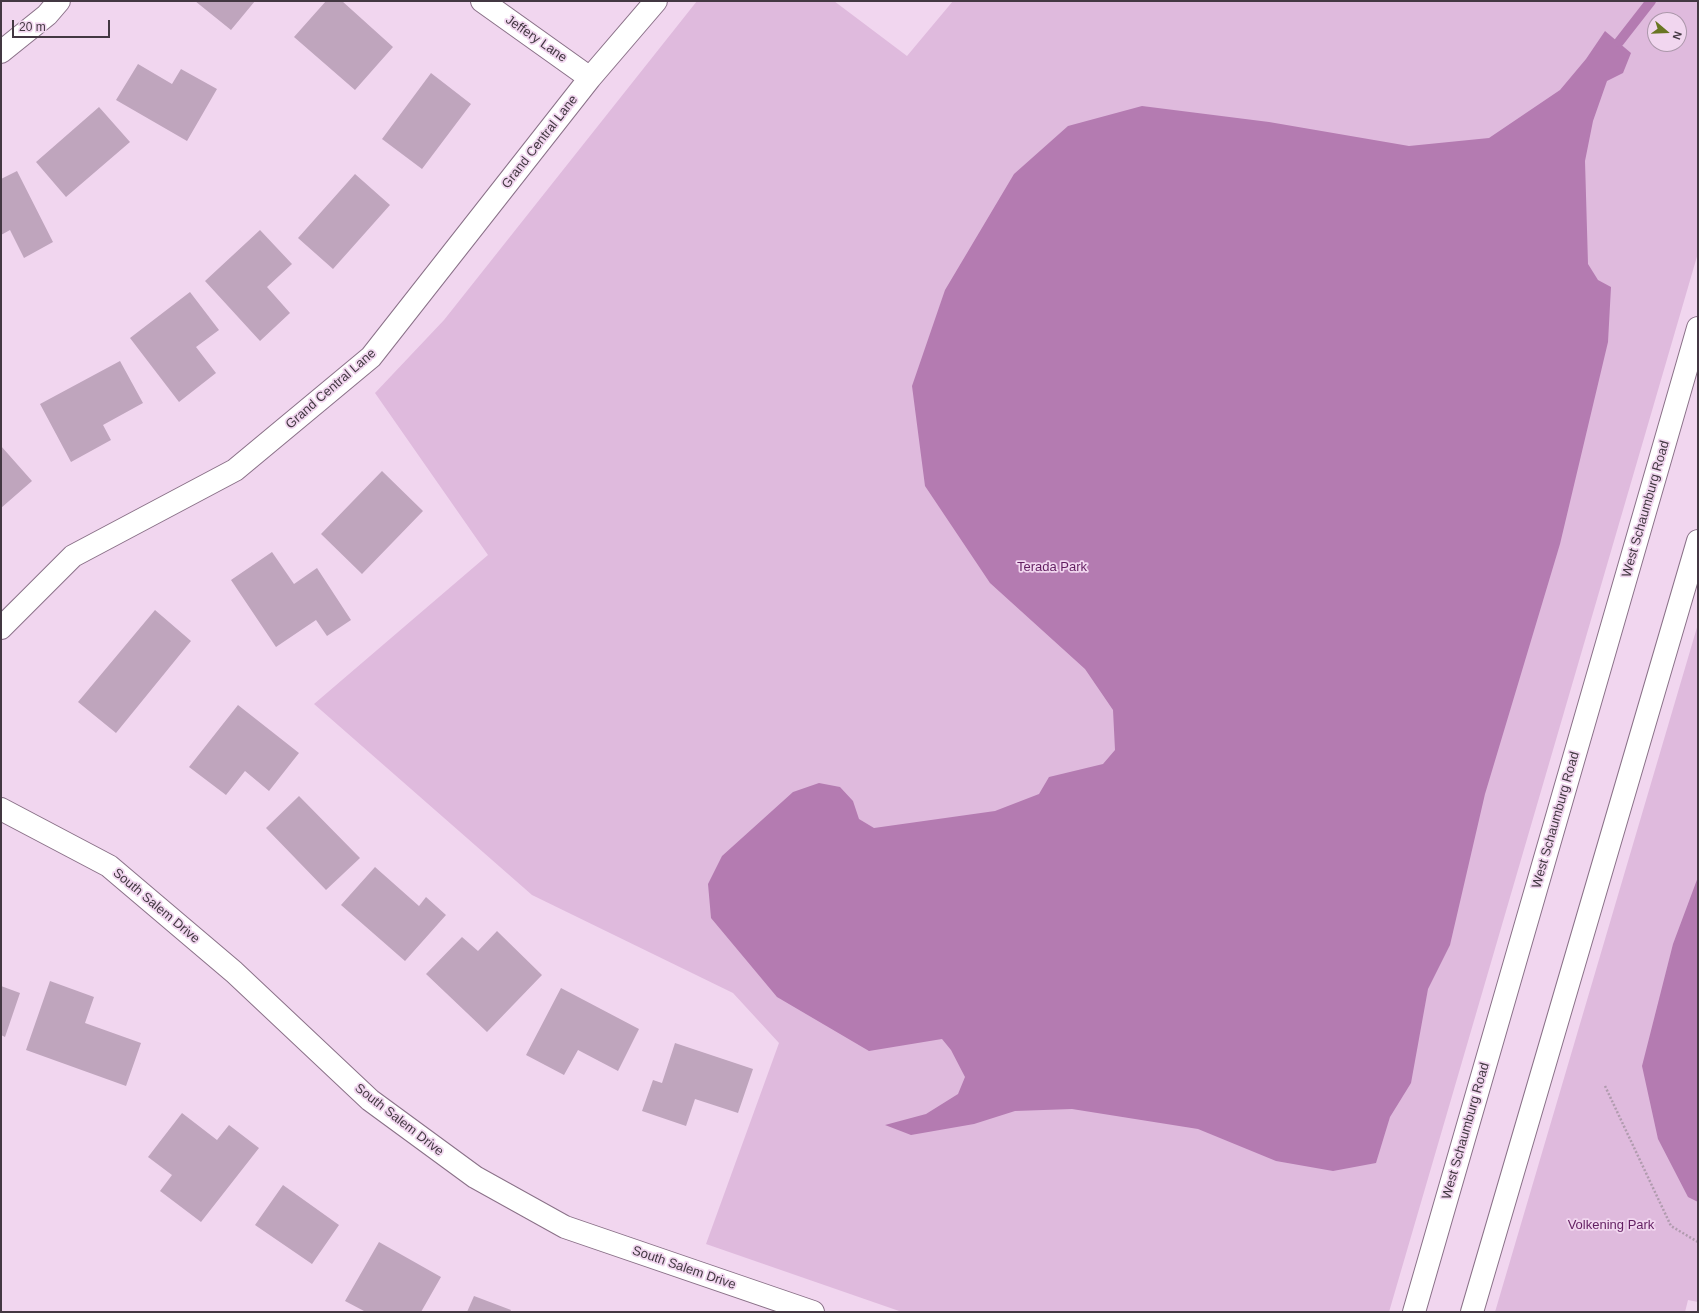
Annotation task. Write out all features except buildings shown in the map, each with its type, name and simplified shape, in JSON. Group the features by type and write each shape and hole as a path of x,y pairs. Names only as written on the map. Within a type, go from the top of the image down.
{"street":[{"path":"1,52 47,15 59,1"},
{"name":"Jeffery Lane","path":"482,1 590,78"},
{"name":"Grand Central Lane","path":"1,628 73,556 235,470 371,357 590,78 656,1"},
{"name":"West Schaumburg Road","path":"1414,1312 1698,328"},
{"path":"1472,1312 1698,541"},
{"name":"South Salem Drive","path":"1,809 109,866 234,972 370,1100 475,1177 565,1227 813,1312"}],"path":[{"path":"1605,1086 1671,1226 1698,1242"}],"green space":[{"name":"Terada Park","path":"697,1 834,1 907,56 953,1 1698,1 1698,253 1389,1312 902,1312 706,1244 779,1043 733,993 532,895 314,704 488,555 375,393 444,320"},
{"name":"Volkening Park","path":"1698,624 1698,1302 1688,1300 1685,1312 1495,1312"}],"shaded area":[{"path":"1605,31 1631,53 1623,73 1607,81 1593,121 1585,161 1588,264 1598,280 1611,287 1608,342 1560,544 1485,794 1450,945 1428,989 1411,1083 1390,1117 1376,1163 1333,1171 1276,1161 1198,1129 1072,1109 1015,1111 974,1124 911,1135 885,1125 926,1114 958,1094 965,1077 951,1050 942,1039 869,1051 777,997 711,918 708,884 722,856 793,792 819,783 840,787 853,801 859,819 874,828 995,811 1039,794 1049,777 1103,764 1115,750 1113,710 1085,669 990,583 925,486 912,386 945,290 1014,174 1068,126 1142,106 1269,122 1409,146 1489,138 1560,90 1586,59"},
{"path":"1698,877 1698,1202 1688,1197 1658,1139 1642,1066 1673,944"}],"waterway":[{"path":"1619,42 1651,1"}]}
